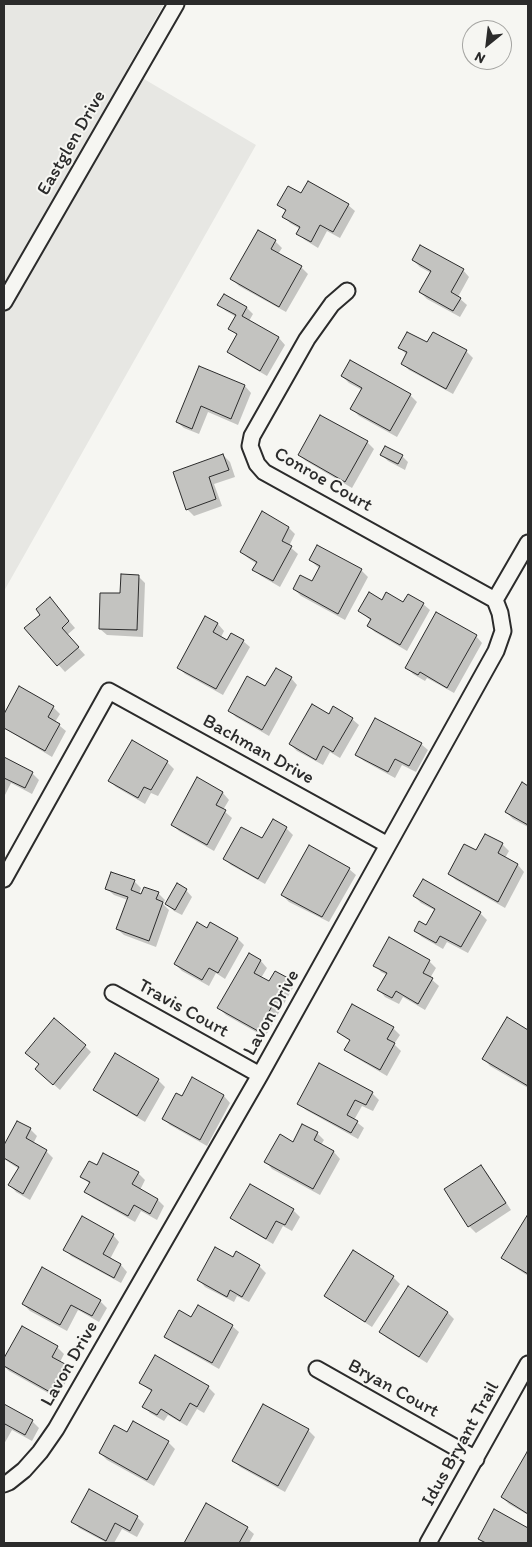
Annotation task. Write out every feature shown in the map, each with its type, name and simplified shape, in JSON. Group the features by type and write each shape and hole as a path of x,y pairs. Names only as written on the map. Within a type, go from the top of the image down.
{"street":[{"name":"Eastglen Drive","path":"4,302 176,4"},
{"name":"Conroe Court","path":"347,290 332,304 307,338 252,436 250,446 257,464 264,472 495,600"},
{"path":"495,600 528,543"},
{"name":"Lavon Drive","path":"4,1484 24,1470 40,1452 56,1429 260,1075 496,651 502,631 500,613 495,600"},
{"name":"Bachman Drive","path":"4,879 109,691 388,845"},
{"name":"Travis Court","path":"113,993 260,1075"},
{"name":"Idus Bryant Trail","path":"428,1543 528,1364"},
{"name":"Bryan Court","path":"317,1369 476,1459"}],"shaded area":[{"path":"4,4 164,4 127,69 256,145 4,591"}],"building":[{"path":"308,181 349,204 333,232 320,225 311,242 296,234 300,227 282,217 286,210 277,205 288,186 301,193"},
{"path":"258,230 276,240 271,249 302,266 279,307 230,279"},
{"path":"420,245 464,269 451,292 461,298 453,311 419,292 431,271 412,260"},
{"path":"224,294 247,307 242,316 279,337 260,371 227,352 237,334 228,329 236,315 217,305"},
{"path":"407,332 427,342 433,332 467,350 446,389 401,364 407,352 398,348"},
{"path":"350,360 411,394 390,431 350,409 362,388 341,376"},
{"path":"199,366 245,385 231,419 201,406 192,429 176,422"},
{"path":"320,415 368,441 345,482 298,455"},
{"path":"385,446 403,455 398,464 380,455"},
{"path":"223,454 229,470 209,477 216,499 186,510 173,472"},
{"path":"262,511 289,527 282,541 292,546 273,581 252,570 257,562 240,552"},
{"path":"317,545 362,569 338,614 293,589 300,575 312,581 320,566 309,560"},
{"path":"121,574 139,575 137,630 99,629 100,593 120,593"},
{"path":"369,592 382,600 386,592 403,602 408,594 424,603 400,645 367,626 371,619 358,611"},
{"path":"50,597 69,621 62,628 79,647 57,666 24,628 40,615 36,609"},
{"path":"436,612 477,635 447,688 420,672 418,675 405,668"},
{"path":"205,616 218,623 213,632 227,640 231,633 244,640 216,689 177,668"},
{"path":"276,668 292,677 262,730 228,711 247,676 265,686"},
{"path":"19,686 54,706 48,717 60,724 45,751 4,728 4,714"},
{"path":"312,704 329,714 333,706 353,718 333,752 323,746 316,760 289,744"},
{"path":"375,718 422,743 409,766 395,759 388,772 355,755"},
{"path":"132,740 168,761 151,790 144,787 138,798 108,781"},
{"path":"4,757 33,772 25,788 4,778"},
{"path":"197,777 223,792 216,805 226,810 207,845 171,825"},
{"path":"522,782 528,786 528,825 505,812"},
{"path":"273,819 287,827 258,879 223,859 241,827 262,838"},
{"path":"485,834 503,843 498,853 518,864 498,902 448,874 464,844 476,850"},
{"path":"309,845 350,868 322,917 281,895"},
{"path":"111,872 135,880 131,890 141,894 144,887 159,892 156,899 163,902 149,941 116,929 128,897 105,889"},
{"path":"423,879 481,912 461,947 440,936 436,943 414,931 419,921 426,925 435,909 413,896"},
{"path":"177,883 187,889 175,910 165,904"},
{"path":"197,922 207,928 210,922 238,938 218,973 209,968 202,980 174,964"},
{"path":"389,937 430,960 423,973 433,978 418,1004 396,991 392,998 377,990 387,973 373,966"},
{"path":"249,953 261,960 254,973 269,981 275,971 288,978 258,1031 217,1008"},
{"path":"352,1004 394,1027 387,1039 395,1043 380,1070 344,1050 350,1040 337,1032"},
{"path":"507,1017 528,1030 528,1086 482,1059"},
{"path":"54,1018 86,1045 53,1085 35,1069 39,1064 25,1053"},
{"path":"115,1053 159,1079 137,1116 93,1090"},
{"path":"319,1063 373,1092 366,1105 355,1100 347,1115 358,1121 351,1133 297,1104"},
{"path":"192,1077 224,1095 200,1140 162,1119 176,1093 182,1096"},
{"path":"17,1121 31,1128 26,1138 47,1150 23,1194 8,1185 19,1167 4,1158 4,1145"},
{"path":"302,1124 318,1132 314,1140 334,1151 313,1189 264,1162 280,1134 293,1142"},
{"path":"103,1153 139,1172 132,1184 158,1199 150,1214 134,1205 128,1216 84,1192 90,1182 80,1177 89,1161 97,1165"},
{"path":"481,1165 506,1203 468,1227 444,1189"},
{"path":"250,1184 294,1209 285,1225 276,1221 266,1239 230,1218"},
{"path":"528,1214 528,1274 501,1258"},
{"path":"82,1216 114,1234 103,1254 121,1264 114,1278 63,1250"},
{"path":"215,1247 233,1257 236,1251 260,1265 242,1297 230,1290 227,1297 197,1280"},
{"path":"353,1250 394,1276 365,1322 324,1296"},
{"path":"42,1267 101,1300 92,1316 71,1305 60,1325 22,1304"},
{"path":"408,1286 448,1312 419,1357 379,1332"},
{"path":"198,1305 233,1325 212,1363 164,1337 179,1310 191,1317"},
{"path":"22,1326 58,1346 52,1357 65,1364 50,1392 4,1366 4,1358"},
{"path":"155,1355 209,1386 197,1407 190,1403 180,1421 161,1409 157,1415 142,1407 152,1390 139,1383"},
{"path":"4,1404 33,1420 25,1435 5,1424 4,1426"},
{"path":"263,1404 309,1429 278,1486 232,1461"},
{"path":"133,1421 169,1441 147,1480 99,1453 114,1425 127,1432"},
{"path":"528,1453 528,1514 501,1497"},
{"path":"89,1489 138,1516 130,1531 115,1523 106,1541 71,1522"},
{"path":"206,1503 248,1527 239,1543 184,1543"},
{"path":"494,1509 528,1528 528,1543 486,1543 478,1539"}]}
